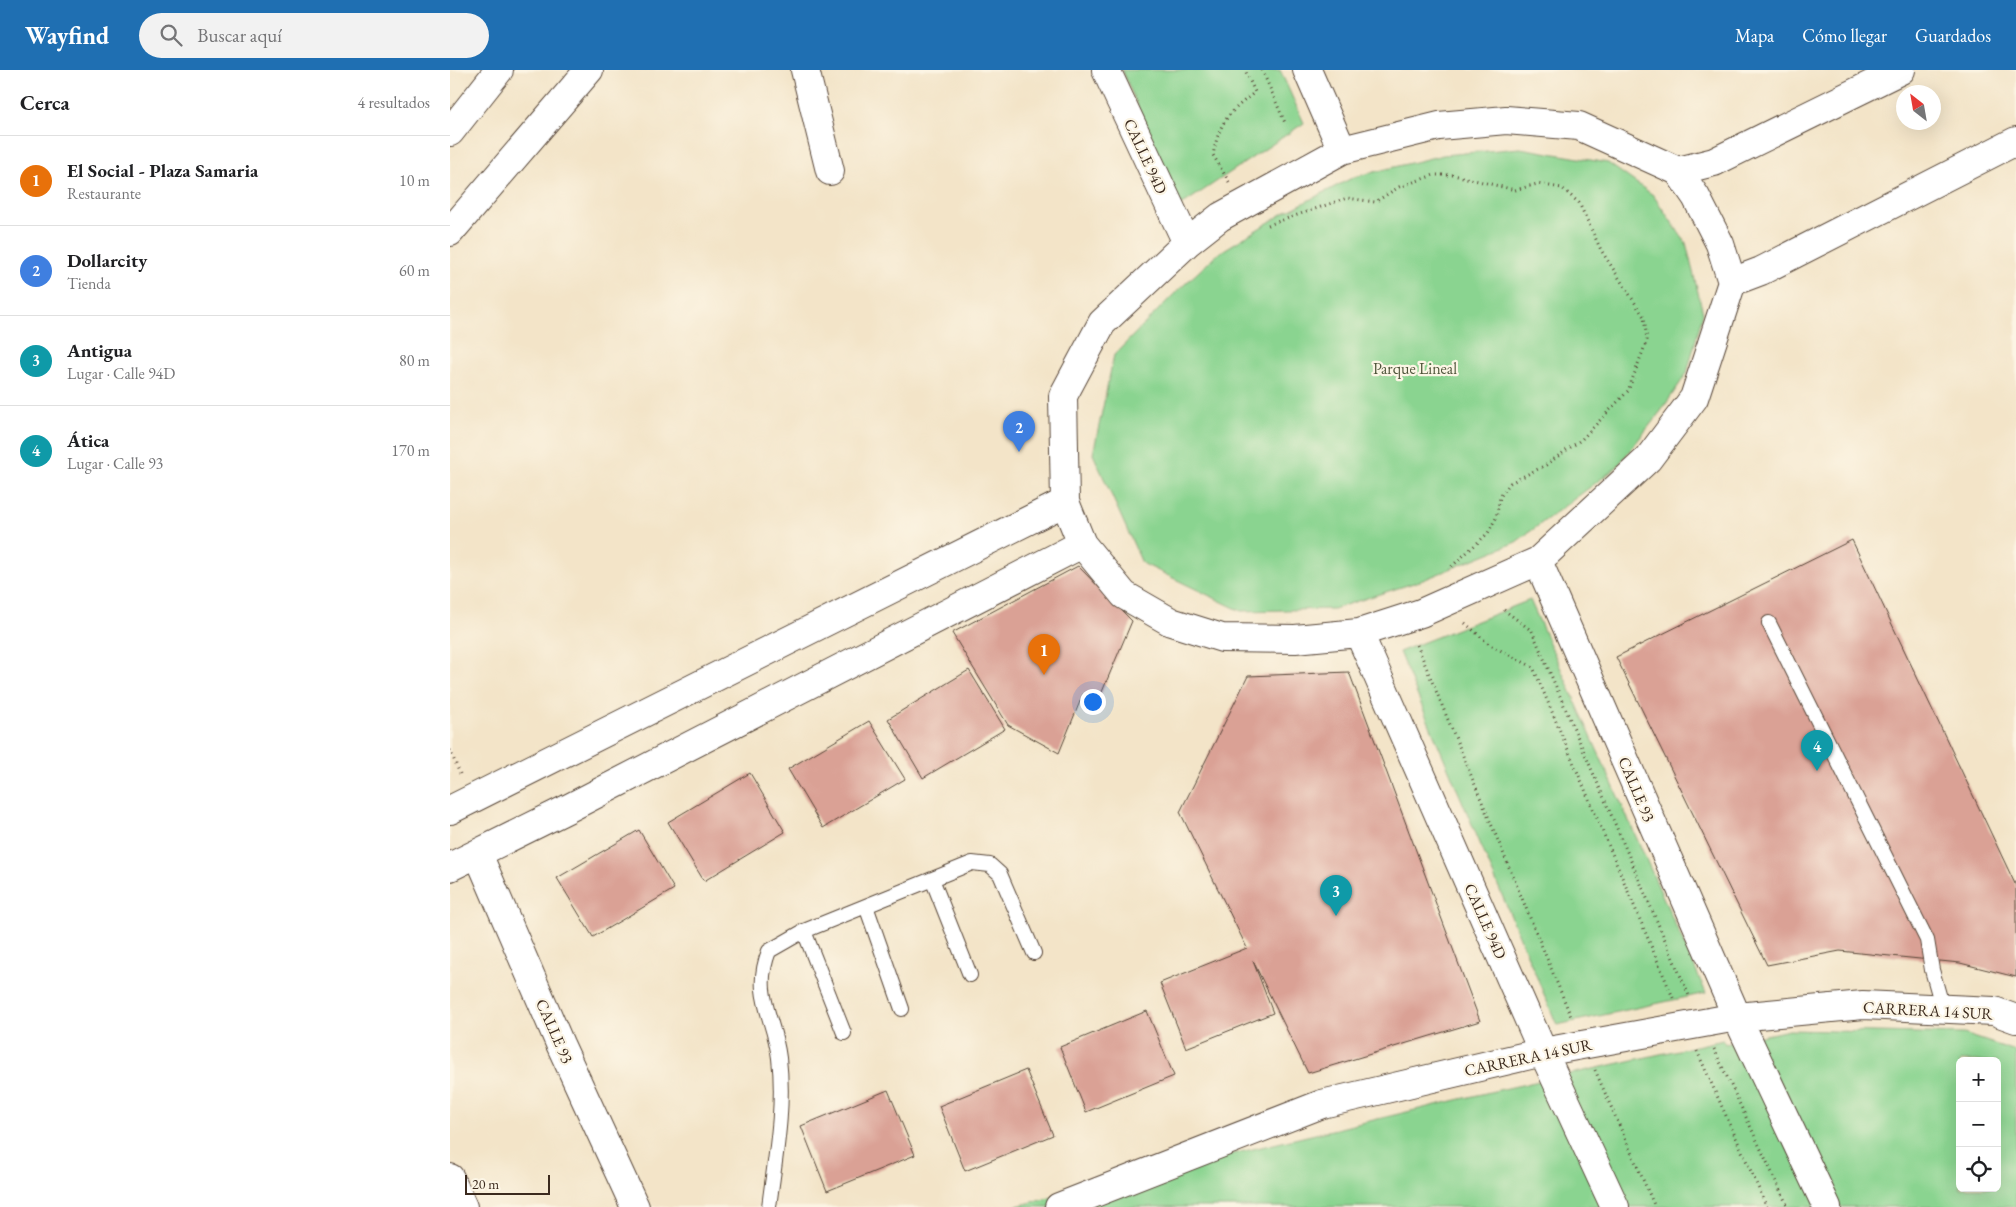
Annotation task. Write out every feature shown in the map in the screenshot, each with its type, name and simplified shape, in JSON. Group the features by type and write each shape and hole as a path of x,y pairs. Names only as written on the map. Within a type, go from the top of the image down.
{"street":[{"path":"450,132 499,70"},
{"path":"450,232 459,211 589,70"},
{"path":"805,70 830,171"},
{"name":"CALLE 94D","path":"1106,70 1187,243"},
{"path":"1306,70 1342,150"},
{"path":"1678,171 1714,162 1901,70"},
{"path":"1506,120 1579,126 1678,171 1696,197 1720,244 1732,282 1694,398 1648,459 1538,561 1420,613 1359,633 1295,639 1222,638 1171,622 1124,595 1082,544 1065,502 1063,396 1102,323 1187,243 1220,217 1244,204 1342,150 1439,126 1506,120"},
{"path":"1732,282 1761,272 2016,142"},
{"path":"450,810 1065,502"},
{"path":"450,867 1082,544"},
{"name":"CALLE 93","path":"1538,561 1737,1017"},
{"name":"CALLE 94D","path":"1359,633 1543,1052 1615,1207"},
{"name":"CALLE 93","path":"478,854 560,1044 635,1207"},
{"name":"CARRERA 14 SUR","path":"1059,1207 1322,1104 1543,1052 1737,1017 1863,1005 1994,1011 2016,1019"},
{"path":"1737,1017 1823,1200"},
{"path":"450,1178 463,1207"}],"lane":[{"path":"1769,623 1927,940 1932,970 1943,1009"},
{"path":"769,1207 781,1103 779,1057 761,988 762,968 768,951 804,930 972,864 990,865 1000,874 1034,953"},
{"path":"932,879 970,975"},
{"path":"866,906 902,1008"},
{"path":"804,930 844,1033"}],"path":[{"path":"1246,70 1255,92 1229,114 1218,131 1213,155 1261,228 1347,198 1376,202 1399,187 1434,175 1454,175 1515,190 1537,184 1562,188 1579,203 1601,250 1644,317 1647,340 1628,391 1582,440 1546,465 1510,483 1500,497 1496,518 1488,532 1447,570 1454,598 1466,626 1490,645 1533,667 1694,1025 1787,1205"},
{"path":"1262,70 1286,125"},
{"path":"1504,610 1532,631 1767,1207"},
{"path":"1417,645 1583,1045 1655,1207"}],"green space":[{"path":"1122,70 1280,70 1304,123 1180,206"},
{"name":"Parque Lineal","path":"1520,148 1608,163 1653,195 1686,243 1703,313 1687,373 1661,411 1616,468 1516,542 1423,580 1333,609 1241,611 1142,563 1093,454 1114,355 1174,294 1219,253 1284,213 1354,177 1443,155"},
{"path":"1530,600 1706,993 1557,1025 1399,652"},
{"path":"1789,1030 1964,1034 2016,1051 2016,1207 1012,1207 1490,1092 1723,1040 1725,1044"}],"building":[{"path":"1852,540 2016,886 2016,977 1960,963 1840,951 1767,965 1616,657"},
{"path":"1078,566 1132,621 1099,699 1083,694 1059,753 1008,725 952,633"},
{"path":"969,670 1005,729 923,778 888,719"},
{"path":"1349,672 1480,1021 1308,1073 1253,961 1273,1013 1186,1048 1160,983 1247,948 1180,812 1248,676"},
{"path":"869,721 905,779 823,828 788,769"},
{"path":"750,773 785,832 704,881 668,822"},
{"path":"639,830 674,889 593,937 557,878"},
{"path":"1147,1011 1174,1076 1086,1112 1060,1047"},
{"path":"1026,1070 1053,1135 965,1171 939,1106"},
{"path":"888,1090 915,1155 827,1191 801,1126"}],"place":[{"name":"Dollarcity","path":"1019,452"},
{"name":"El Social - Plaza Samaria","path":"1044,675"},
{"name":"Ática","path":"1817,771"},
{"name":"Antigua","path":"1336,916"}]}
